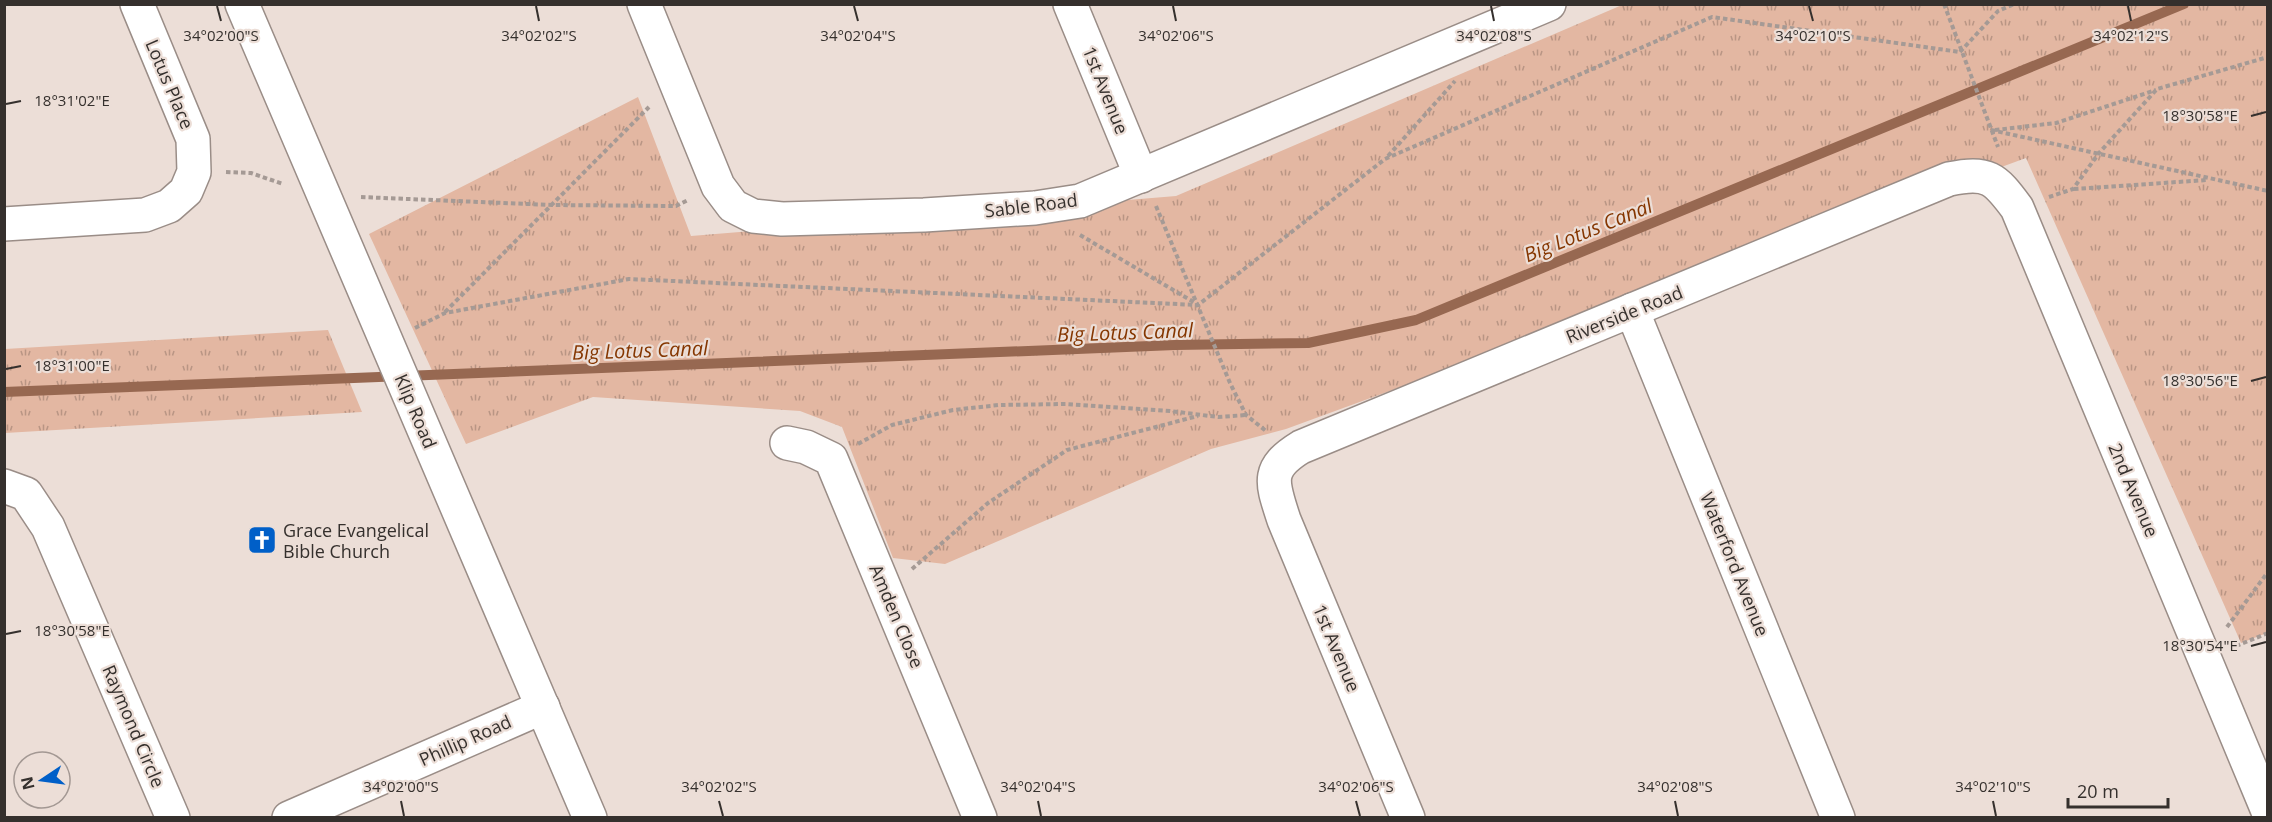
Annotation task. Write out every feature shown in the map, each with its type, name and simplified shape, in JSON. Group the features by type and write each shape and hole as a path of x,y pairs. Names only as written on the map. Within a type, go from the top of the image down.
{"street":[{"name":"Lotus Place","path":"136,4 193,139 194,172"},
{"name":"Klip Road","path":"242,4 590,818"},
{"name":"Sable Road","path":"644,4 718,186 733,206 753,216 782,219 924,215 1035,208 1080,201 1147,186 1505,13 1549,4"},
{"name":"1st Avenue","path":"1071,4 1147,186"},
{"path":"4,224 145,215 169,206 186,191 194,172"},
{"name":"Riverside Road","path":"1274,477 1283,458 1301,447 1949,179 1966,176 1989,178"},
{"name":"2nd Avenue","path":"1989,178 2000,185 2017,208 2268,811"},
{"name":"Waterford Avenue","path":"1632,310 1838,818"},
{"path":"787,443 806,447 831,459"},
{"name":"Amden Close","path":"831,459 980,818"},
{"name":"1st Avenue","path":"1274,477 1275,494 1284,520 1407,818"},
{"name":"Raymond Circle","path":"4,486 26,494 48,527 173,818"},
{"name":"Phillip Road","path":"289,818 543,707"}],"path":[{"path":"1944,4 1991,130"},
{"path":"1960,52 1998,11 2014,4"},
{"path":"1385,159 1712,17 1960,52"},
{"path":"1991,130 2056,123 2157,89 2268,57"},
{"path":"386,342 445,313 629,279 1198,305 1385,159 1462,73"},
{"path":"445,313 675,81"},
{"path":"2073,189 2099,153 2157,89"},
{"path":"1991,130 2268,191"},
{"path":"194,172 250,173 324,196 552,205 676,206 718,186"},
{"path":"2017,208 2073,189 2213,180"},
{"path":"1147,186 1230,383 1246,415 1271,435"},
{"path":"1035,208 1198,305"},
{"path":"831,459 892,425 953,410 999,405 1066,404 1218,417 1246,415"},
{"path":"885,589 920,563 988,503 1067,450 1202,415"},
{"path":"2204,659 2268,572"},
{"path":"2204,659 2268,633"}],"green space":[{"path":"1622,5 2267,5 2267,633 2241,643 2026,158 1286,429 1211,449 945,564 893,558 842,427 800,411 593,397 466,444 369,234 638,97 691,236 1176,196"},
{"path":"328,330 362,412 5,433 5,349"}],"waterway":[{"name":"Big Lotus Canal","path":"4,392 1175,345 1308,343 1416,320 2184,4"}],"place":[{"name":"Grace Evangelical Bible Church","path":"262,540"}]}
